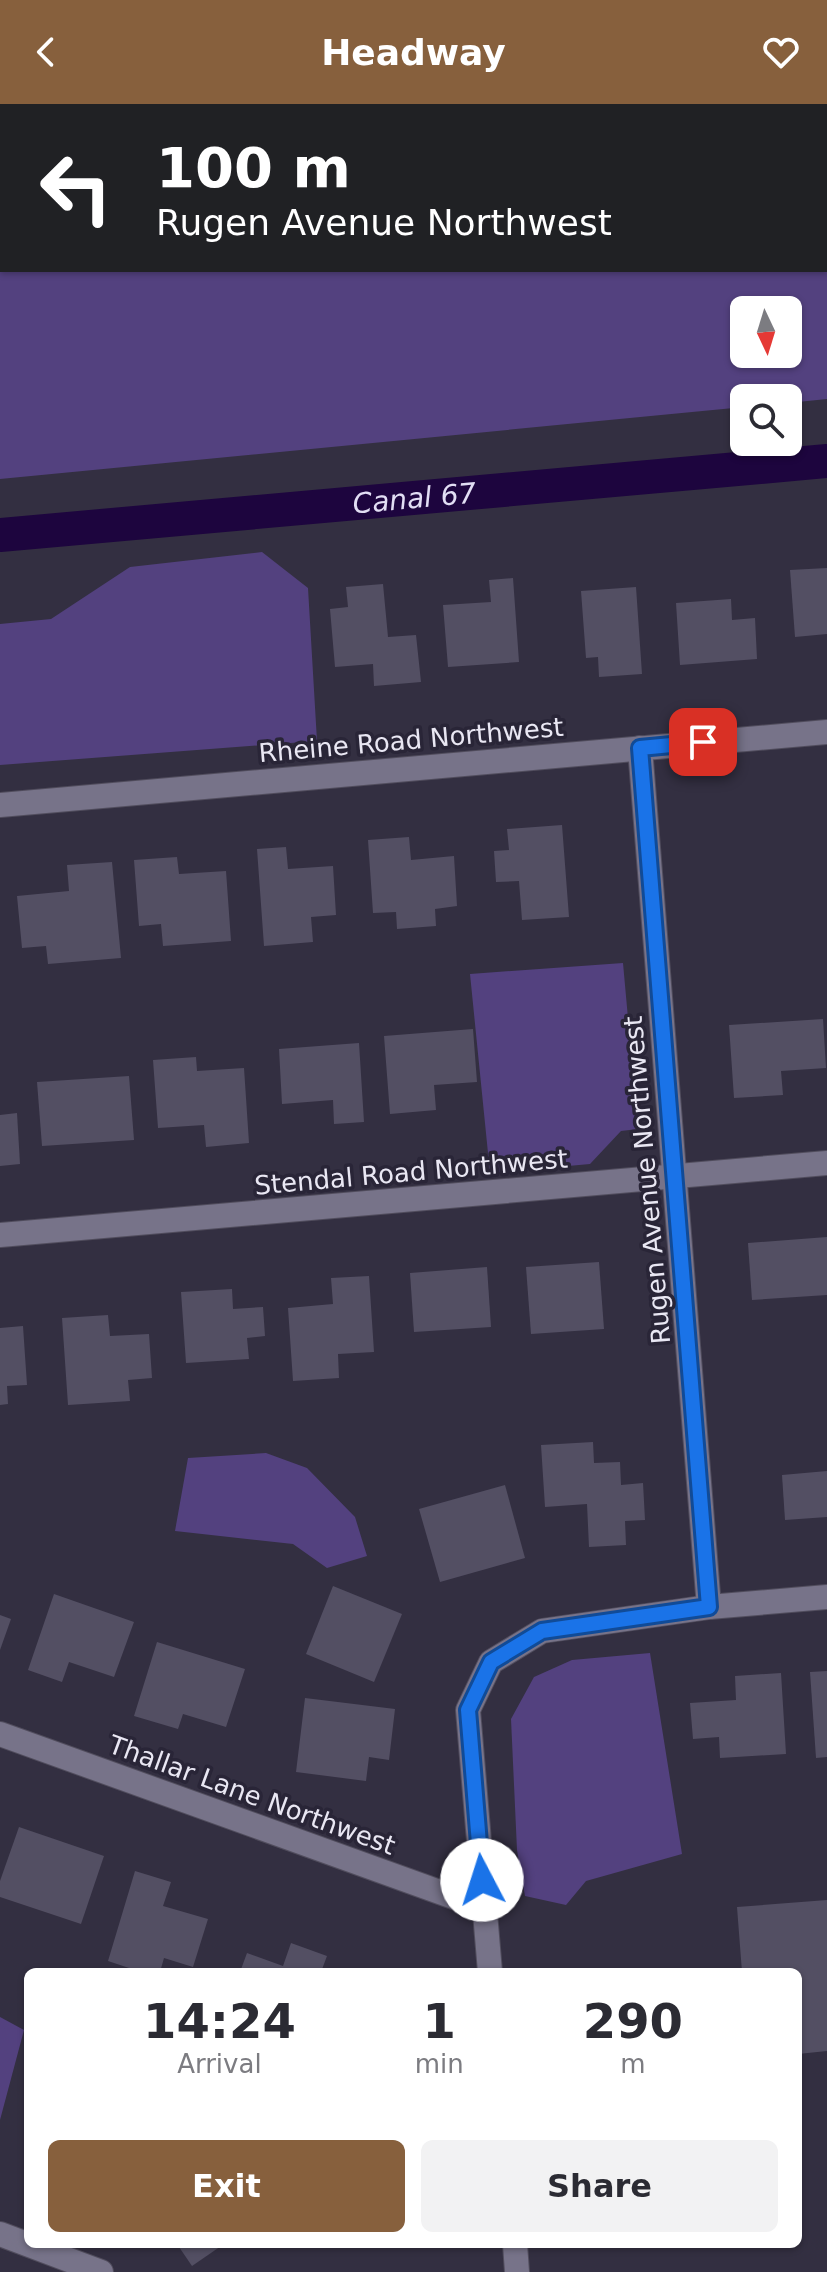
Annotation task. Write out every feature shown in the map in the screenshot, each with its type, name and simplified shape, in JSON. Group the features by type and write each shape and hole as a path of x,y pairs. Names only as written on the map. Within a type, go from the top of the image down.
{"street":[{"name":"Rheine Road Northwest","path":"0,805 827,732"},
{"name":"Rugen Avenue Northwest","path":"640,748 709,1607"},
{"name":"Stendal Road Northwest","path":"0,1235 827,1163"},
{"path":"490,1968 468,1710 491,1662 542,1631 709,1607 827,1597"},
{"name":"Thallar Lane Northwest","path":"0,1734 484,1908"},
{"path":"0,2234 24,2243"},
{"path":"37,2248 101,2272"},
{"path":"515,2248 517,2272"}],"shaded area":[{"path":"0,272 827,272 827,399 802,402 802,384 730,384 730,408 0,479"},
{"path":"262,552 308,588 317,741 0,765 0,624 51,619 130,567"},
{"path":"623,963 638,1129 621,1131 590,1164 490,1173 470,974"},
{"path":"266,1453 307,1468 355,1517 367,1556 327,1568 293,1544 175,1531 188,1458"},
{"path":"650,1653 682,1854 586,1881 566,1905 525,1896 517,1850 511,1719 534,1677 572,1660"},
{"path":"0,2017 24,2030 0,2120"}],"building":[{"path":"827,568 827,634 795,637 790,570"},
{"path":"513,578 519,662 448,667 443,605 491,602 489,580"},
{"path":"383,584 388,637 416,635 421,682 374,686 373,664 335,667 330,609 348,607 346,587"},
{"path":"636,587 642,674 599,677 598,657 586,658 581,591"},
{"path":"731,599 732,620 755,618 757,659 680,665 676,603"},
{"path":"562,825 569,917 522,920 519,881 496,882 494,851 509,850 507,829"},
{"path":"409,837 411,860 454,856 457,906 435,909 436,926 397,929 396,912 373,913 368,840"},
{"path":"286,847 288,869 333,866 336,915 311,917 313,942 264,946 257,849"},
{"path":"177,857 179,874 226,871 231,941 163,946 161,924 139,926 134,860"},
{"path":"112,862 121,958 48,964 46,946 22,948 17,896 69,891 67,865"},
{"path":"823,1019 826,1068 781,1071 783,1095 734,1098 729,1025"},
{"path":"473,1029 477,1082 434,1085 436,1110 390,1114 384,1036"},
{"path":"359,1043 364,1122 334,1124 333,1100 282,1104 279,1049"},
{"path":"196,1057 197,1071 244,1068 249,1143 206,1147 204,1125 158,1128 153,1060"},
{"path":"129,1076 134,1140 42,1146 37,1082"},
{"path":"17,1113 20,1164 0,1166 0,1115"},
{"path":"827,1237 827,1295 752,1300 748,1243"},
{"path":"599,1262 604,1329 531,1334 526,1267"},
{"path":"487,1267 491,1327 414,1332 410,1273"},
{"path":"369,1276 374,1352 338,1354 339,1378 293,1381 288,1308 333,1304 331,1278"},
{"path":"232,1289 233,1309 263,1307 265,1336 247,1338 249,1359 186,1363 181,1292"},
{"path":"108,1315 110,1336 149,1334 152,1378 128,1380 130,1401 68,1405 62,1318"},
{"path":"23,1326 27,1385 7,1386 8,1404 0,1405 0,1328"},
{"path":"593,1442 594,1463 620,1462 621,1485 643,1483 645,1520 625,1521 626,1545 589,1547 587,1504 545,1507 541,1445"},
{"path":"827,1471 827,1517 785,1520 782,1475"},
{"path":"505,1485 525,1558 440,1582 419,1509"},
{"path":"333,1586 402,1614 374,1682 306,1654"},
{"path":"54,1594 134,1622 114,1677 69,1662 62,1682 28,1670"},
{"path":"0,1615 11,1619 0,1650"},
{"path":"157,1642 245,1669 226,1727 183,1714 178,1729 134,1716"},
{"path":"827,1671 827,1757 816,1758 810,1672"},
{"path":"781,1673 786,1754 720,1758 719,1737 693,1739 690,1703 736,1700 735,1676"},
{"path":"305,1698 395,1709 389,1760 369,1757 366,1781 296,1772"},
{"path":"19,1827 104,1856 81,1924 0,1897 0,1881"},
{"path":"135,1871 171,1882 163,1906 208,1919 193,1967 164,1958 161,1968 129,1968 108,1961"},
{"path":"827,1900 827,2051 802,2054 802,1968 742,1968 737,1907"},
{"path":"291,1943 327,1956 322,1968 241,1968 247,1953 283,1966"},
{"path":"180,2248 218,2248 192,2266"}],"waterway":[{"name":"Canal 67","path":"0,535 827,461"}],"route":[{"path":"482,1880 468,1710 491,1662 542,1631 709,1607 640,748 703,742"}]}
